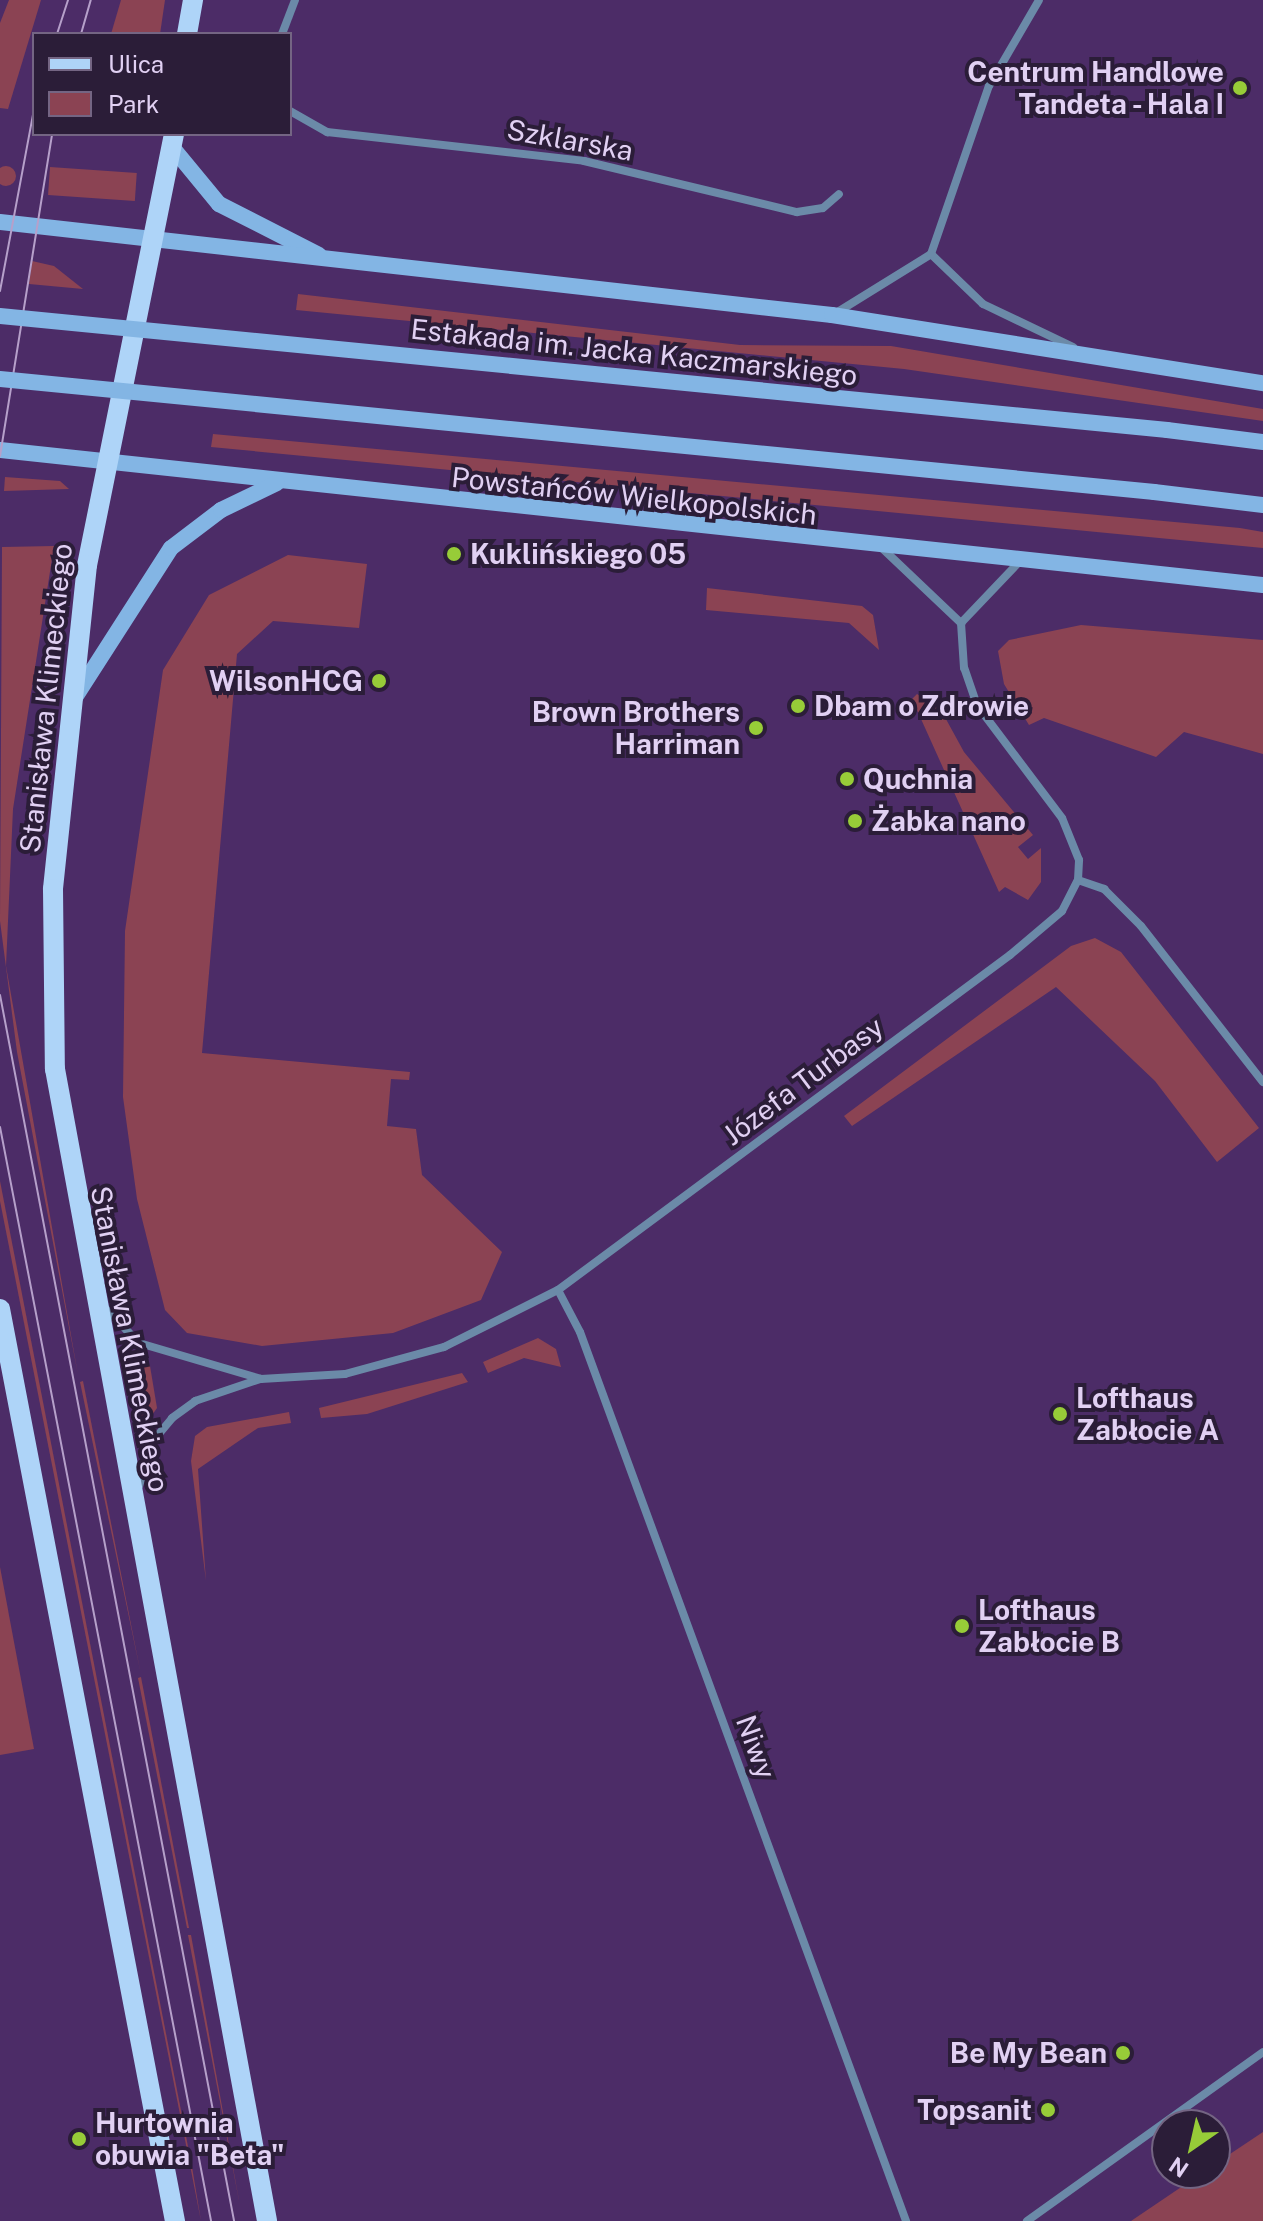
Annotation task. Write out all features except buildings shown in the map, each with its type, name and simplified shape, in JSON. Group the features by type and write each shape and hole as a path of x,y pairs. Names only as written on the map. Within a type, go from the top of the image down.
{"main road":[{"path":"187,32 193,0"},
{"path":"173,140 219,204 323,258"},
{"name":"Stanisława Klimeckiego","path":"173,140 106,460 73,700 53,889 55,1069 134,1512 267,2221"},
{"path":"0,222 832,315 1085,352 1263,383"},
{"name":"Estakada im. Jacka Kaczmarskiego","path":"0,316 1167,430 1263,442"},
{"path":"0,379 1263,505"},
{"name":"Powstańców Wielkopolskich","path":"0,450 883,549 1263,585"},
{"path":"73,700 171,548 221,510 277,483"},
{"path":"0,1309 175,2221"}],"street":[{"path":"283,32 295,0"},
{"path":"832,315 931,254 989,86 1039,0"},
{"name":"Szklarska","path":"292,112 327,132 570,159 797,212 823,208 839,194"},
{"path":"931,254 983,304 1085,352"},
{"path":"883,549 961,623 964,668 977,705 1062,818 1075,841 1078,880 1104,889 1141,926 1263,1082"},
{"path":"961,623 1020,561"},
{"name":"Józefa Turbasy","path":"134,1512 141,1471 172,1418 195,1401 261,1379 345,1374 414,1357 558,1290 1010,955 1062,911 1078,880"},
{"name":"Józefa Turbasy","path":"91,1278 120,1329 139,1343 261,1379"},
{"name":"Niwy","path":"558,1290 585,1347 906,2221"},
{"path":"1027,2221 1263,2052"}],"green space":[{"path":"9,0 41,0 8,109 0,108 0,23"},
{"path":"121,0 165,0 160,32 112,32"},
{"path":"2,166 10,166 16,172 16,180 10,186 -1,183 -1,169"},
{"path":"50,167 137,173 135,201 48,195"},
{"path":"32,261 54,266 83,289 29,284"},
{"path":"298,294 740,345 891,346 1263,409 1263,421 904,369 296,310"},
{"path":"213,434 1240,528 1263,532 1263,548 211,447"},
{"path":"5,477 60,481 69,489 4,491"},
{"path":"54,546 13,809 6,966 78,1375 17,1052 0,921 2,547"},
{"path":"288,555 367,564 359,628 273,621 237,654 202,1053 410,1072 409,1080 391,1079 387,1126 416,1129 422,1175 502,1252 481,1300 393,1333 262,1346 187,1333 165,1310 137,1199 123,1097 125,931 163,670 209,595"},
{"path":"707,588 862,606 873,615 879,650 849,623 706,610"},
{"path":"1081,625 1263,640 1263,754 1184,732 1156,757 1044,718 1029,725 1004,684 998,651 1009,640"},
{"path":"917,694 941,710 964,752 1033,835 1018,847 1028,859 1041,848 1041,882 1028,900 1005,887 999,892 912,699"},
{"path":"1095,938 1121,952 1259,1128 1217,1162 1155,1081 1056,987 852,1126 844,1116 1071,946"},
{"path":"0,1181 192,2167 201,2221 0,1201"},
{"path":"538,1338 556,1349 561,1367 524,1358 488,1373 483,1362"},
{"path":"129,1355 150,1366 157,1408 141,1431"},
{"path":"462,1373 468,1382 367,1414 321,1418 319,1408"},
{"path":"83,1381 140,1670 80,1382"},
{"path":"289,1412 291,1423 258,1428 198,1469 206,1581 191,1461 195,1436 207,1427"},
{"path":"0,1567 34,1749 0,1755"},
{"path":"141,1677 189,1928 138,1678"},
{"path":"188,1935 191,1935 240,2206"},
{"path":"1263,2132 1263,2221 1131,2221 1178,2189 1231,2189 1231,2153"}],"tram line":[{"path":"58,32 68,0"},
{"path":"82,32 91,0"},
{"path":"0,291 32,120"},
{"path":"0,456 52,136"},
{"path":"0,995 234,2221"},
{"path":"0,1127 211,2221"}],"place":[{"name":"Centrum Handlowe Tandeta - Hala I","path":"1240,88"},
{"name":"Kuklińskiego 05","path":"454,554"},
{"name":"WilsonHCG","path":"379,681"},
{"name":"Dbam o Zdrowie","path":"798,706"},
{"name":"Brown Brothers Harriman","path":"756,728"},
{"name":"Quchnia","path":"847,779"},
{"name":"Żabka nano","path":"855,821"},
{"name":"Lofthaus Zabłocie A","path":"1060,1414"},
{"name":"Lofthaus Zabłocie B","path":"962,1626"},
{"name":"Be My Bean","path":"1123,2053"},
{"name":"Topsanit","path":"1048,2110"},
{"name":"Hurtownia obuwia \"Beta\"","path":"79,2139"}]}
